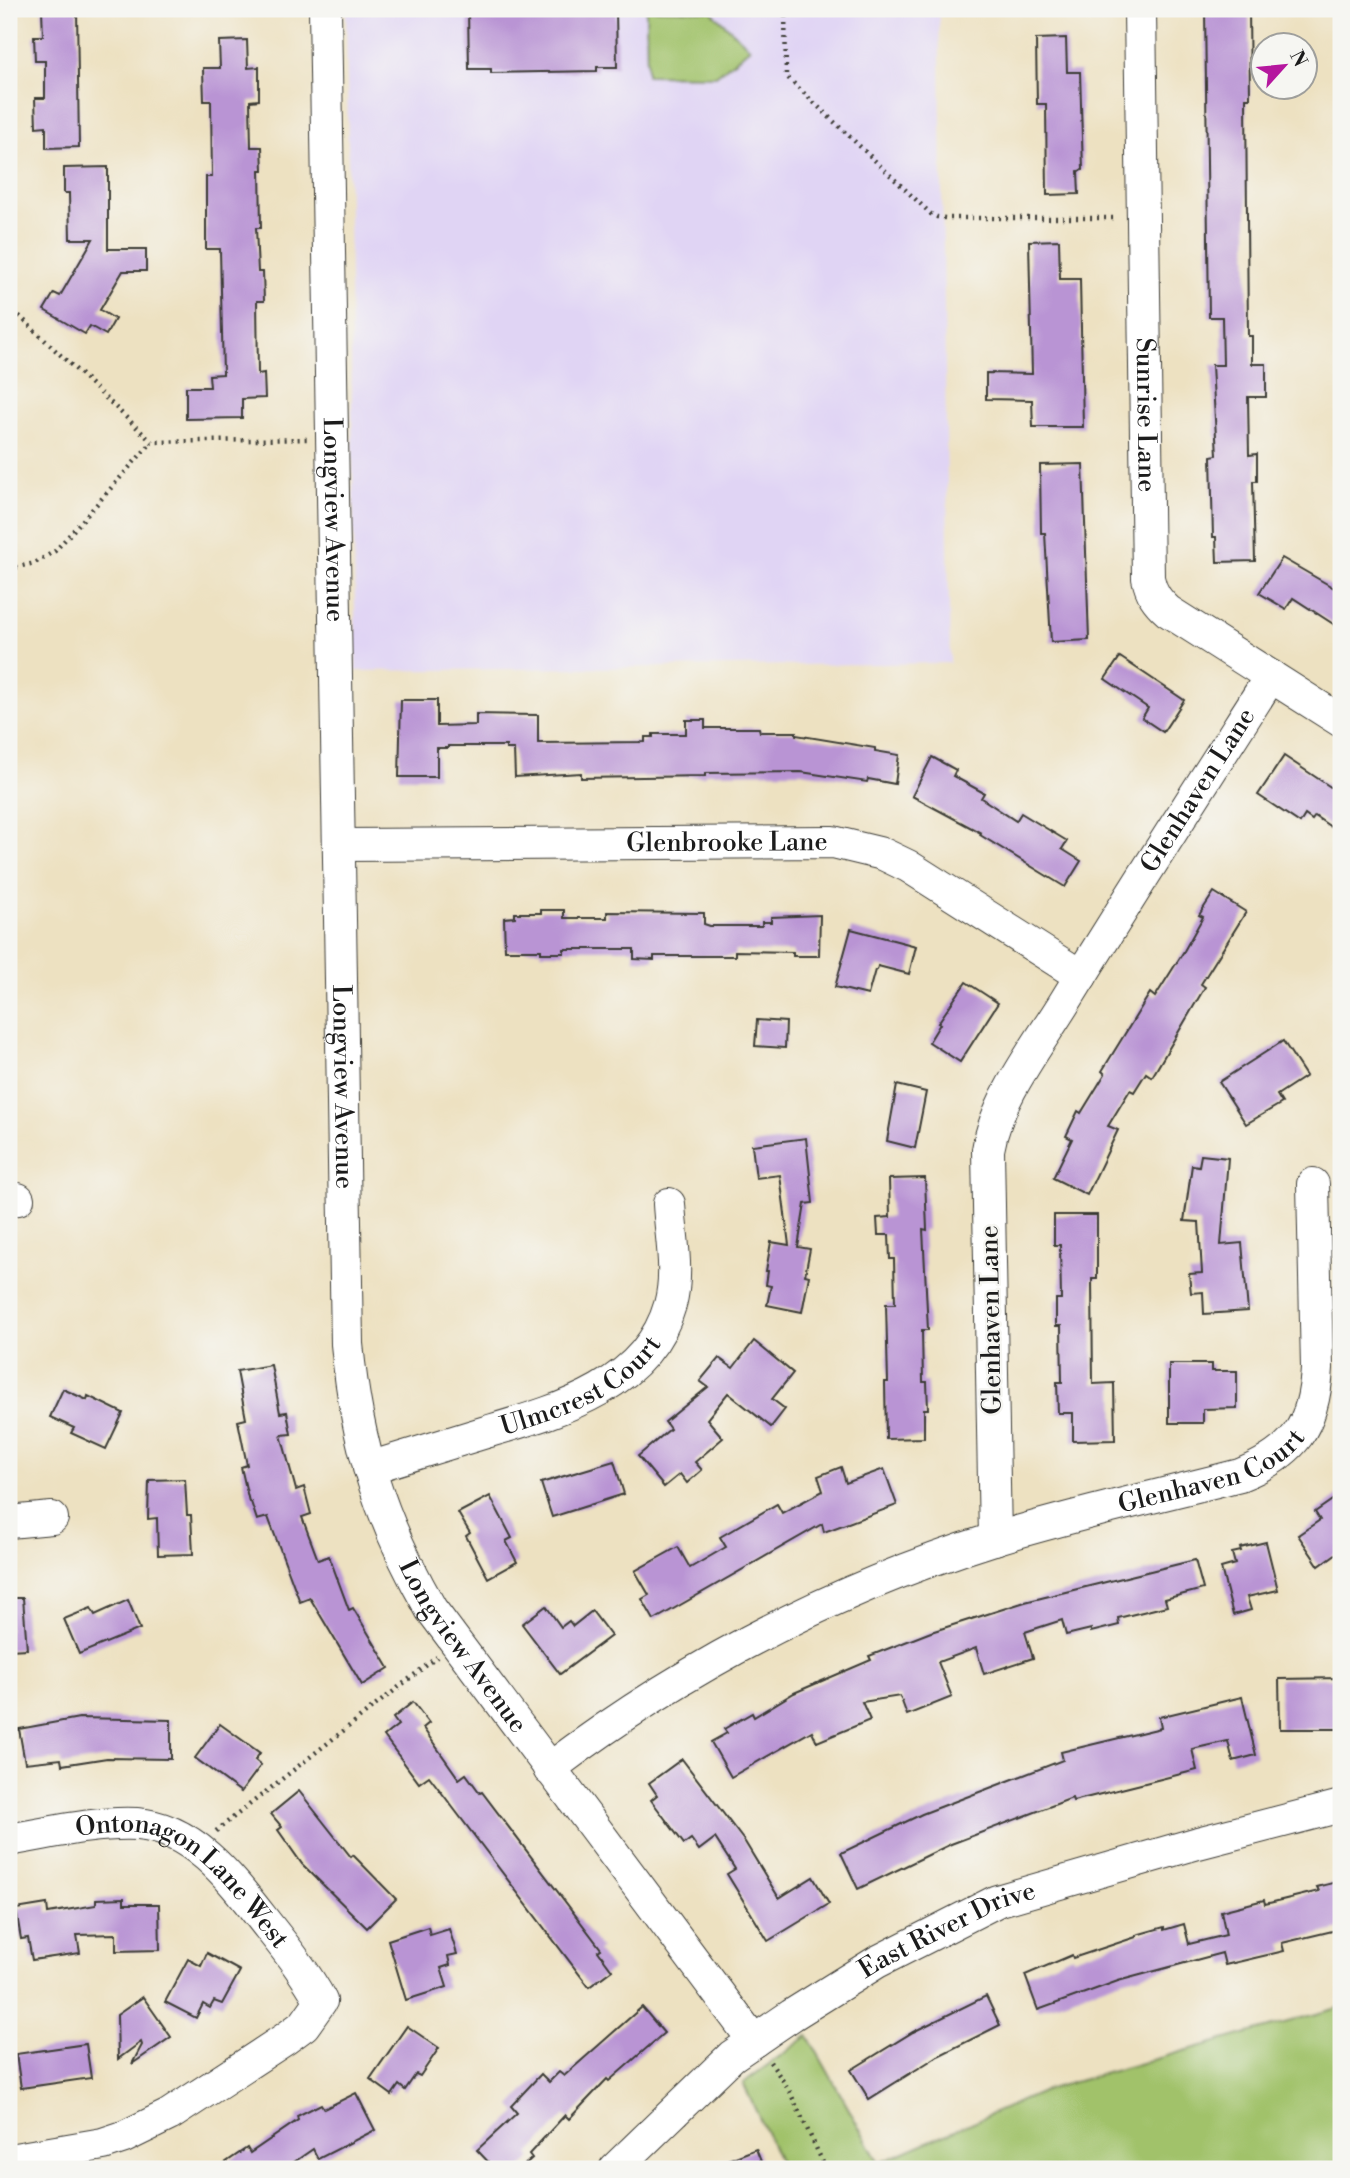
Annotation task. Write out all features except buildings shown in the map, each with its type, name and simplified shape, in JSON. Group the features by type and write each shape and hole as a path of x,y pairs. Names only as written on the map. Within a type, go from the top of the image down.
{"street":[{"name":"Longview Avenue","path":"325,9 347,1344 356,1417 385,1519 406,1566 431,1609 754,2041"},
{"name":"Sunrise Lane","path":"1140,9 1150,589 1168,611 1341,720"},
{"name":"Glenhaven Lane","path":"995,1539 988,1150 991,1133 1003,1105 1081,976 1271,676"},
{"name":"Glenbrooke Lane","path":"339,845 833,842 883,854 908,866 1081,976"},
{"name":"Glenhaven Court","path":"995,1539 1240,1475 1261,1466 1284,1450 1304,1428 1316,1397 1313,1184"},
{"name":"Ulmcrest Court","path":"369,1468 570,1406 611,1382 634,1363 650,1346 670,1306 675,1280 668,1204"},
{"path":"9,1522 52,1518"},
{"path":"549,1769 601,1729 757,1637 866,1587 995,1539"},
{"name":"East River Drive","path":"615,2169 732,2056 877,1962 997,1901 1198,1843 1341,1806"},
{"name":"Ontonagon Lane West","path":"9,1839 97,1826 138,1824 157,1827 178,1836 198,1849 237,1886 306,1975 321,2001 304,2025 285,2039 150,2125 103,2144 9,2160"}],"path":[{"path":"785,9 786,76 937,217 1143,218"},
{"path":"9,306 152,442 332,439"},
{"path":"9,569 35,563 55,551 152,442"},
{"path":"198,1849 225,1821 455,1643"},
{"path":"754,2041 788,2088 827,2169"}],"shaded area":[{"path":"346,9 939,9 950,663 356,671"}],"green space":[{"path":"646,9 711,11 750,48 716,76 647,75"},
{"path":"1341,2007 1341,2169 783,2169 743,2083 808,2036 879,2163 1049,2089"}]}
